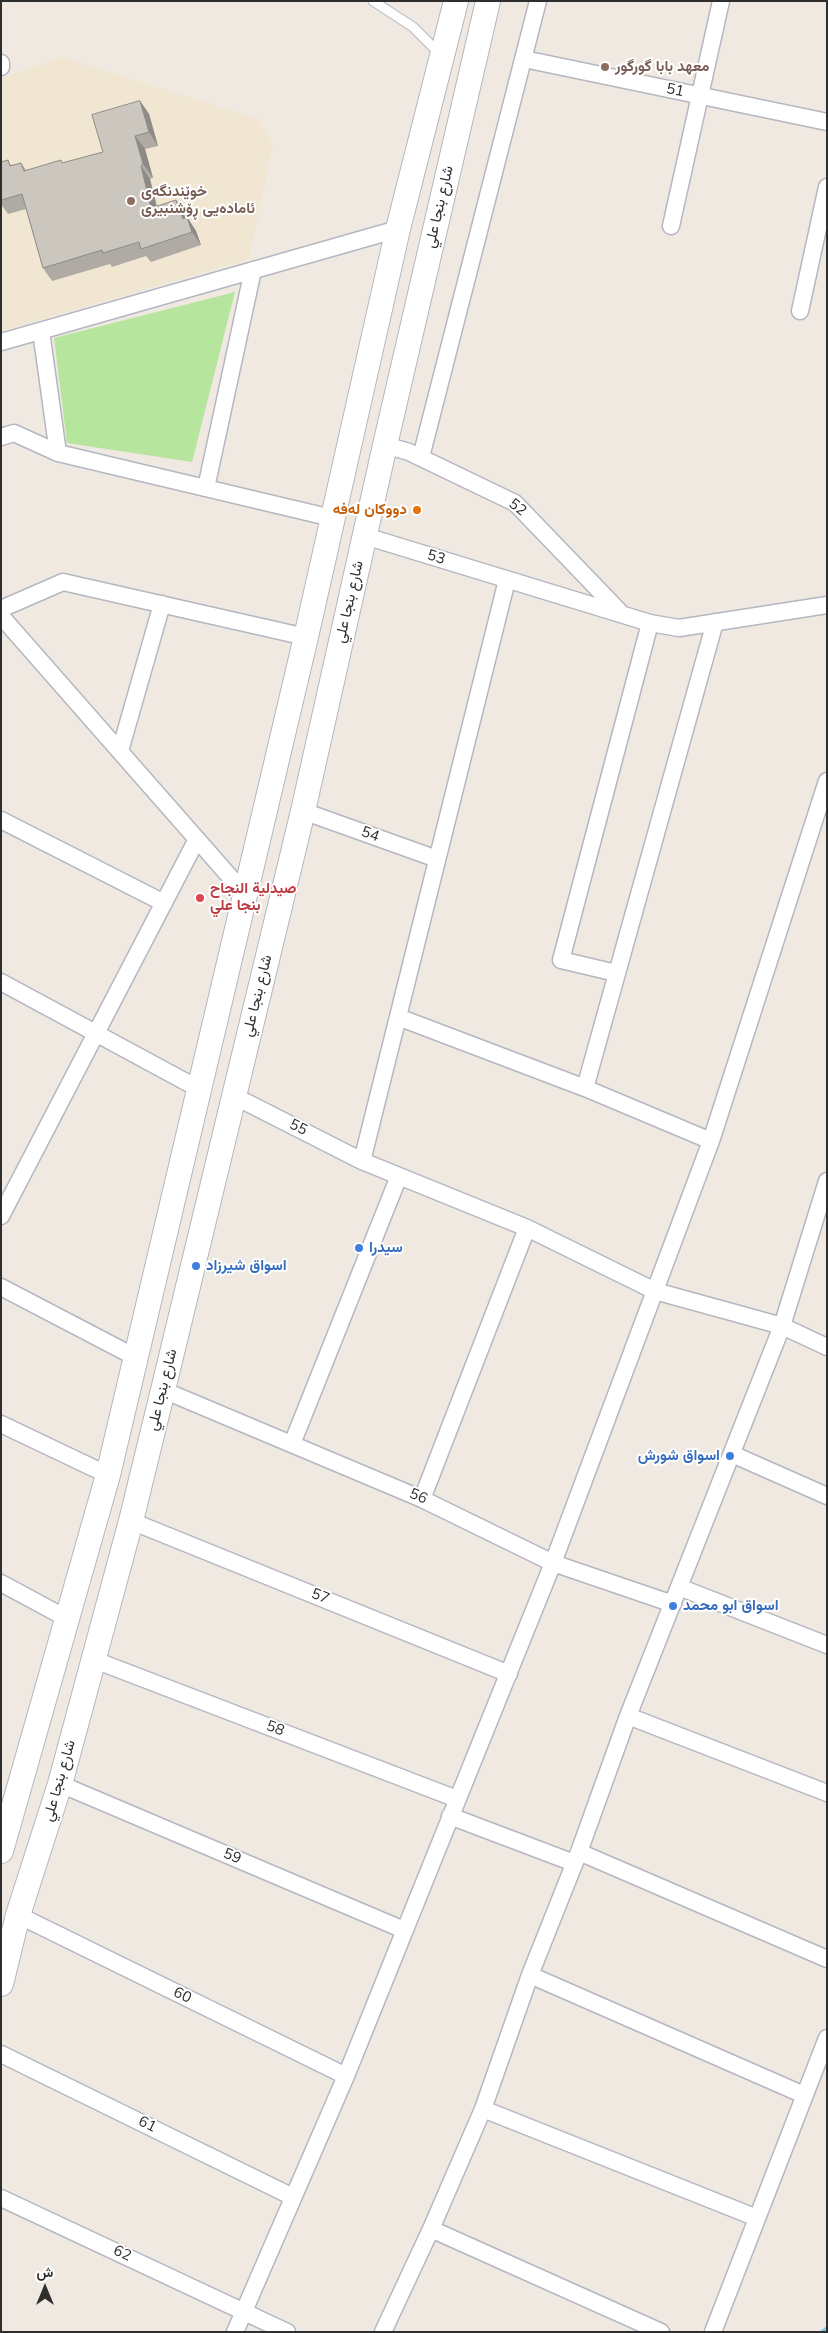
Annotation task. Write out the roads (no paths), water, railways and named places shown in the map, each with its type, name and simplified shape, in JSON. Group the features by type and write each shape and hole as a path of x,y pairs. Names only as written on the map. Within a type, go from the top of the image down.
{"main road":[{"path":"1,1851 108,1474 306,636 398,229 456,1"},
{"name":"شارع بنجا علي","path":"1,1984 18,1915 60,1784 163,1390 303,811 385,445 488,1"},
{"path":"420,145 452,153"},
{"path":"180,1168 215,1176"}],"street":[{"path":"420,457 538,1"},
{"path":"672,226 721,1"},
{"name":"51","path":"524,59 827,122"},
{"path":"800,311 827,187"},
{"path":"1,342 398,229"},
{"path":"206,488 253,270"},
{"path":"41,331 58,453"},
{"path":"1,437 14,433 58,453 332,518"},
{"name":"52","path":"385,445 420,457 515,503 621,613"},
{"name":"53","path":"365,536 650,623 679,628 827,605"},
{"path":"362,1161 507,580"},
{"path":"1,609 64,582 306,636"},
{"path":"120,752 162,604"},
{"path":"1,616 245,894"},
{"path":"585,1088 715,622"},
{"path":"616,973 561,960 650,623"},
{"path":"235,2332 346,2076 554,1562 711,1141 820,829 827,782"},
{"name":"54","path":"303,811 437,859"},
{"path":"1,820 164,903"},
{"path":"1,1216 197,839"},
{"path":"1,982 199,1089"},
{"path":"398,1017 585,1088 711,1141"},
{"name":"55","path":"234,1096 362,1161 527,1228 655,1291 782,1326 827,1347"},
{"path":"292,1444 400,1176"},
{"path":"383,2332 431,2229 483,2109 530,1975 576,1858 628,1716 782,1326 827,1181"},
{"path":"422,1498 527,1228"},
{"path":"1,1286 136,1357"},
{"name":"56","path":"163,1390 422,1498 554,1562 673,1604"},
{"path":"1,1424 108,1474"},
{"path":"732,1454 827,1496"},
{"name":"57","path":"130,1521 509,1674"},
{"path":"1,1583 66,1618"},
{"path":"679,1587 827,1645"},
{"name":"58","path":"92,1659 457,1799"},
{"path":"628,1716 827,1793"},
{"name":"59","path":"60,1784 404,1930"},
{"path":"450,1816 576,1858 827,1959"},
{"name":"60","path":"18,1915 346,2076"},
{"path":"530,1975 804,2094"},
{"path":"713,2332 827,2038"},
{"name":"61","path":"1,2054 293,2197"},
{"path":"483,2109 758,2218"},
{"name":"62","path":"1,2198 287,2332"},
{"path":"431,2229 661,2332"}],"lane":[{"path":"373,1 413,27 442,57"}],"waterway":[{"path":"823,2332 827,2329"}],"place":[{"name":"معهد بابا گورگور","path":"605,67"},
{"name":"خوێندنگەی ئامادەیی ڕۆشنبیری","path":"131,201"},
{"name":"دووكان لەفە","path":"417,510"},
{"name":"صيدلية النجاح بنجا علي","path":"200,898"},
{"name":"سيدرا","path":"359,1248"},
{"name":"اسواق شيرزاد","path":"196,1266"},
{"name":"اسواق شورش","path":"730,1456"},
{"name":"اسواق ابو محمد","path":"673,1606"}]}
